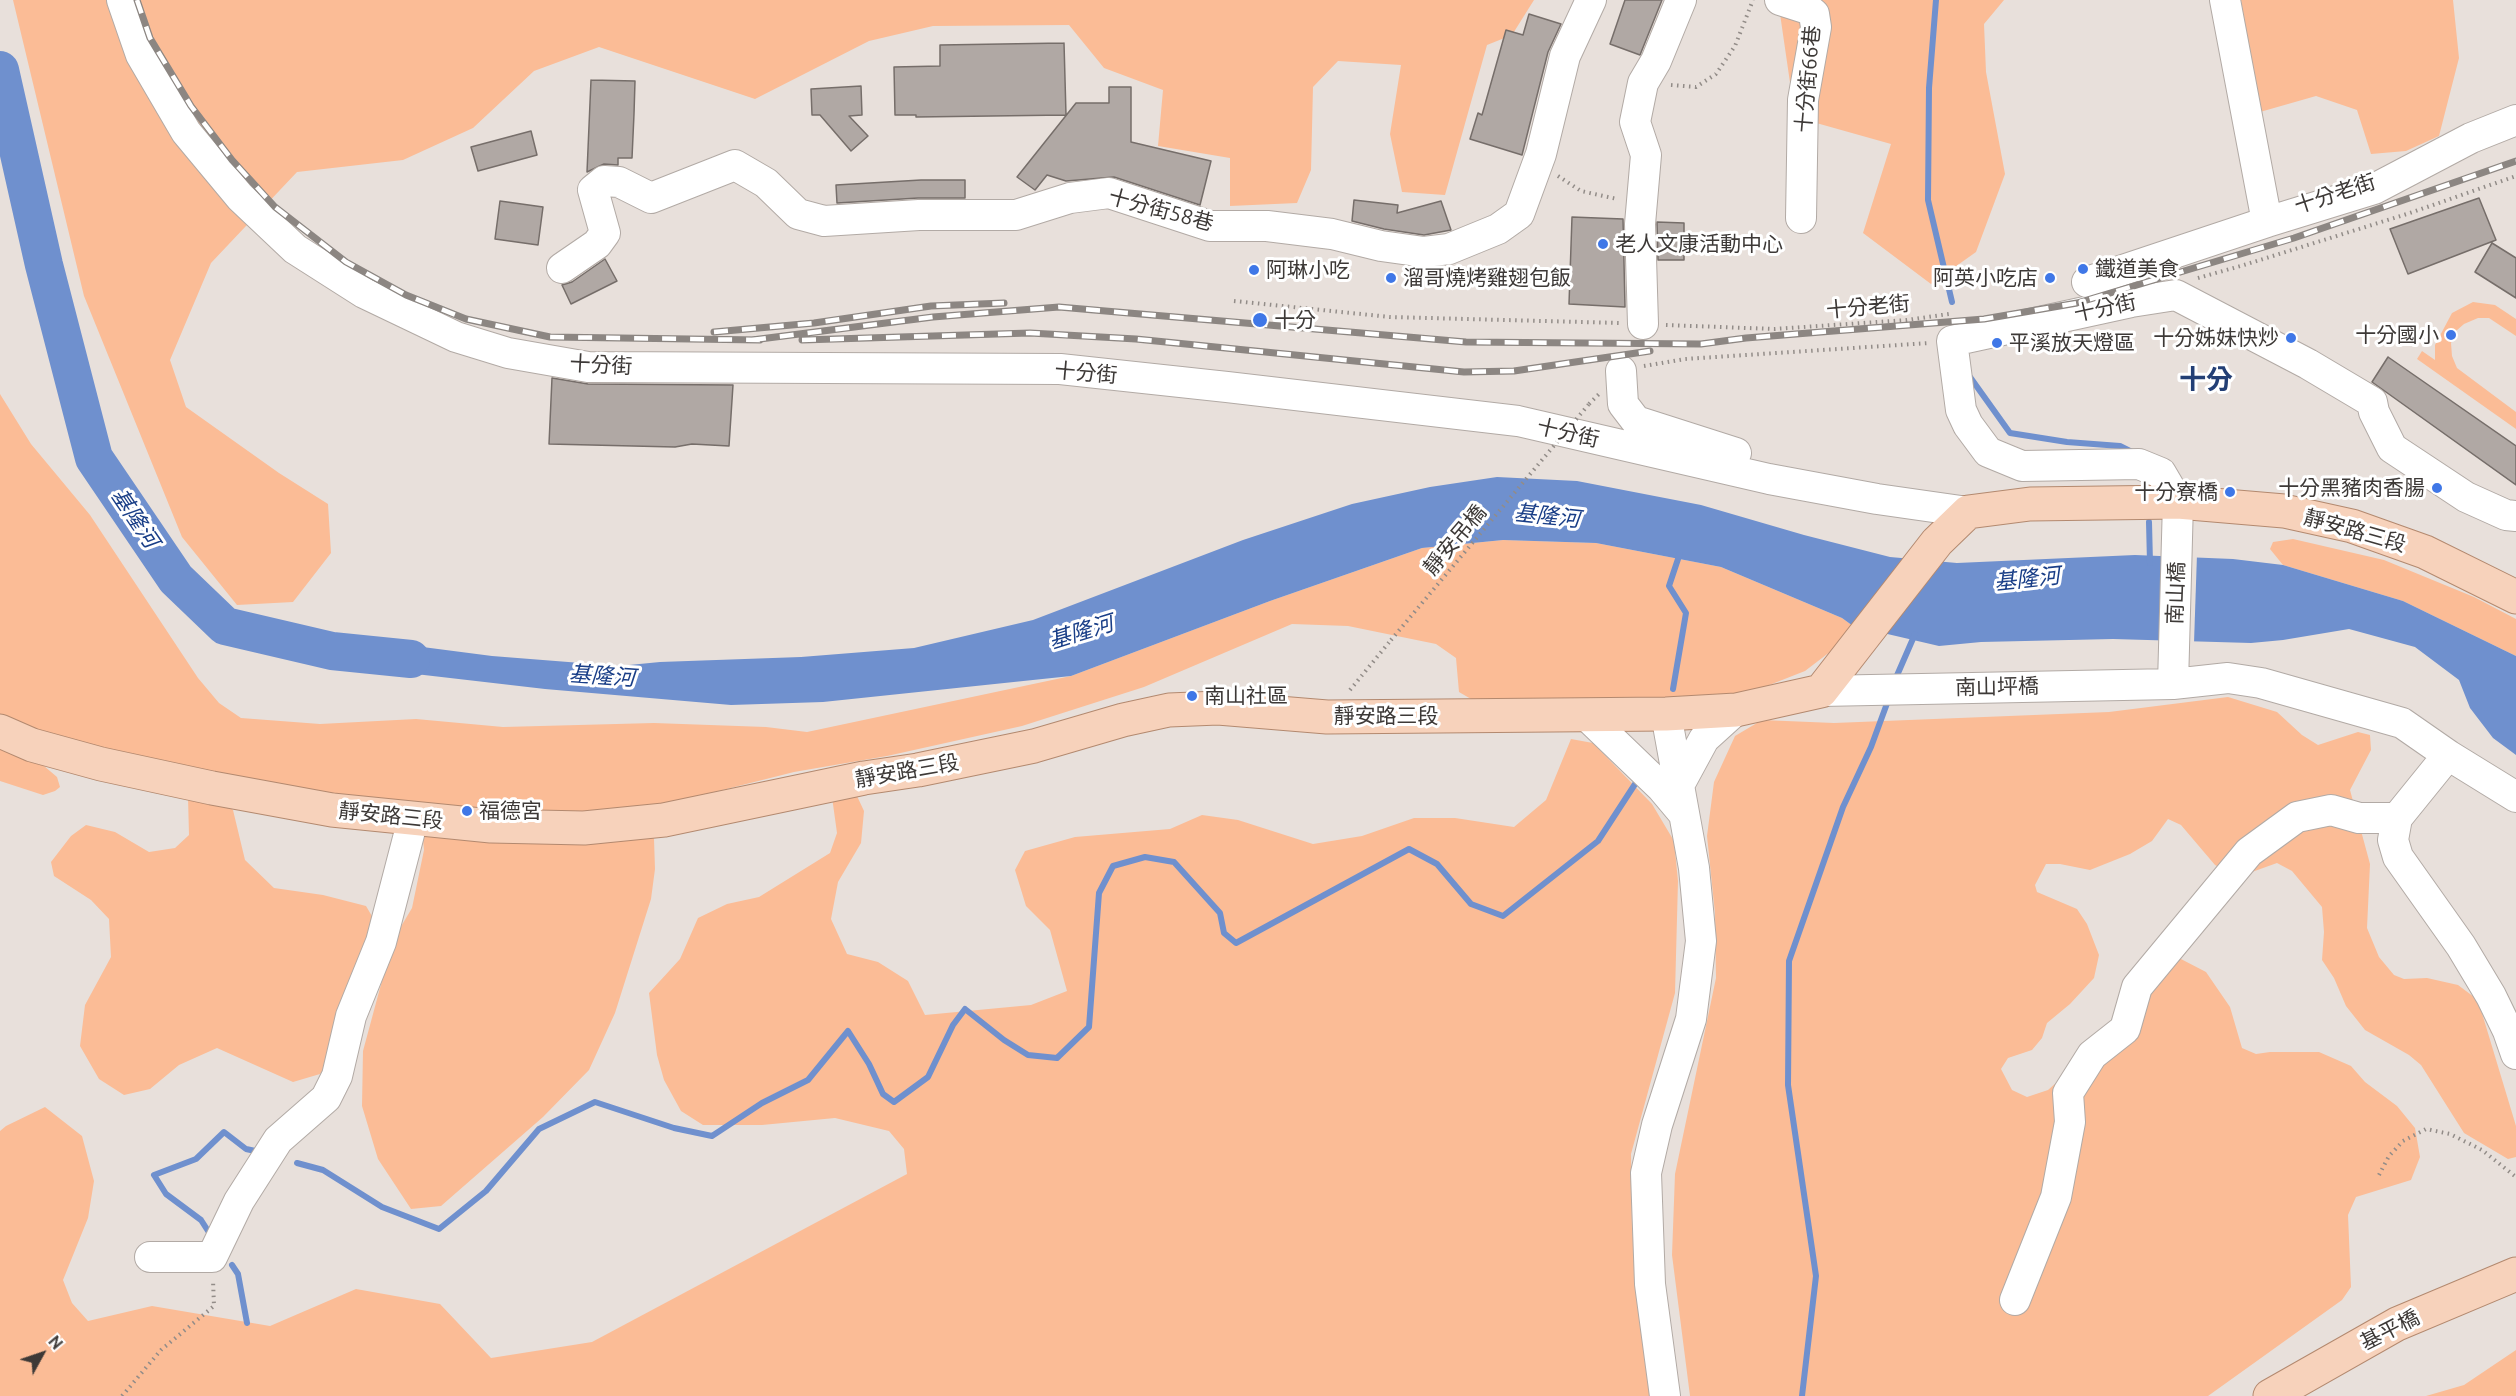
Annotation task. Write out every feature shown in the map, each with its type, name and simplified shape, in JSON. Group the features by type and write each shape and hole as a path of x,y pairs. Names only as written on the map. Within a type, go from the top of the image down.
{"main road":[{"name":"靜安路三段","path":"1968,513 2030,504 2178,502 2284,511 2352,526 2425,552 2516,597"},
{"path":"1821,691 1937,542 1968,513"},
{"name":"靜安路三段","path":"0,731 32,745 101,764 332,810 491,826 584,828 663,820 864,778 918,770 1034,746 1123,720 1169,710 1218,708 1327,717 1666,714 1736,710 1821,691"},
{"name":"基平橋","path":"2270,1396 2397,1324 2516,1274"}],"street":[{"name":"十分街","path":"122,0 141,55 186,132 240,197 295,249 364,293 456,337 508,353 588,367 1060,369 1518,422 1769,478 1877,499 1968,513"},
{"name":"十分街58巷","path":"561,268 597,244 605,233 592,190 604,181 619,182 651,198 735,165 766,183 798,214 824,221 919,215 1017,215 1070,198 1109,193 1210,226 1267,226 1332,234 1380,246 1424,252 1449,249 1498,229 1519,214 1542,154 1566,56 1591,0"},
{"path":"1643,324 1640,224 1646,154 1635,122 1643,83 1656,61 1682,0"},
{"name":"十分街66巷","path":"1780,0 1808,9 1814,14 1816,27 1803,100 1801,218"},
{"path":"2225,0 2267,222"},
{"path":"2087,282 2374,189 2471,138 2516,120"},
{"name":"十分街","path":"1952,327 2176,295"},
{"path":"2176,295 2372,402 2374,412 2392,448 2466,497 2516,516"},
{"path":"1952,327 1961,410 1968,425 1988,452 2022,466 2139,464 2162,472 2178,502"},
{"path":"1621,371 1623,404 1636,421 1743,455 1769,478"},
{"name":"南山橋","path":"2173,684 2178,502"},
{"name":"南山坪橋","path":"1821,691 2173,684 2228,678 2262,683 2402,723 2516,797"},
{"path":"1680,800 1704,739 1736,710"},
{"path":"1665,1396 1650,1284 1646,1173 1657,1125 1691,1019 1701,941 1694,868 1666,714"},
{"path":"1586,715 1662,788 1680,800"},
{"path":"2448,755 2397,818 2394,840 2398,857 2461,946 2513,1039"},
{"path":"2015,1300 2056,1197 2070,1122 2068,1093 2092,1055 2126,1029 2137,987 2249,852 2297,817 2331,810 2359,818 2397,818"},
{"path":"150,1257 212,1257 239,1201 278,1140 326,1098 337,1076 351,1016 381,942 413,819"}],"path":[{"path":"1643,83 1696,87 1716,74 1735,46 1753,0"},
{"path":"1542,154 1558,176 1581,191 1600,197 1641,202"},
{"name":"十分老街","path":"2176,295 2183,282 2388,220 2516,176"},
{"name":"十分老街","path":"1234,301 1390,317 1774,329 1907,320 1952,327"},
{"name":"十分老街","path":"1621,371 1684,359 1952,327"},
{"name":"靜安吊橋","path":"1327,717 1589,405 1621,371"},
{"path":"2379,1175 2390,1156 2403,1141 2426,1129 2450,1134 2482,1150 2516,1177"},
{"path":"122,1396 161,1350 214,1306 212,1257"}],"shaded area":[{"path":"13,0 1534,0 1512,35 1487,45 1445,195 1402,192 1390,134 1401,65 1338,61 1313,87 1311,170 1297,203 1230,206 1230,158 1158,146 1163,90 1104,68 1069,25 933,26 869,41 755,99 599,47 534,71 473,128 403,160 297,172 211,263 170,360 186,407 279,473 328,504 331,553 293,602 237,605 182,537 84,296"},
{"path":"1778,0 2004,0 1984,24 1986,72 2005,174 1976,252 1931,284 1863,233 1891,144 1795,117"},
{"path":"2241,0 2453,0 2459,58 2439,136 2406,151 2371,154 2357,110 2316,96 2260,112"},
{"path":"2473,302 2495,305 2516,319 2516,336 2489,318 2478,318 2464,324 2456,331 2451,343 2452,356 2457,368 2516,412 2516,429 2417,359 2422,351 2435,360 2435,345 2452,313"},
{"path":"0,394 31,444 90,515 198,678 219,703 241,718 320,724 416,719 503,727 654,723 766,727 807,732 1071,676 1270,601 1422,548 1503,540 1596,543 1721,567 1842,618 1853,626 1839,645 1805,671 1749,693 1684,705 1551,699 1471,699 1459,692 1456,658 1436,644 1348,626 1292,624 1144,687 1022,726 887,756 794,772 651,808 646,813 654,839 655,869 651,899 615,1013 589,1070 543,1117 441,1206 411,1209 378,1159 362,1106 363,1051 393,940 412,908 424,850 420,806 335,798 26,732 0,720"},
{"path":"2293,539 2384,560 2474,597 2516,619 2516,656 2403,601 2283,565 2270,549 2273,542"},
{"path":"2228,697 2277,712 2302,735 2318,745 2358,732 2370,735 2371,750 2350,790 2370,864 2367,928 2379,957 2394,975 2404,979 2427,978 2458,985 2478,1000 2516,1126 2516,1157 2508,1159 2464,1133 2421,1065 2409,1055 2365,1030 2346,1006 2334,978 2322,960 2324,932 2322,907 2292,871 2277,863 2238,877 2215,865 2181,825 2168,819 2152,841 2130,854 2090,870 2060,864 2046,864 2035,885 2037,892 2077,909 2087,924 2099,955 2094,978 2070,1004 2047,1023 2042,1038 2032,1050 2008,1058 2001,1069 2012,1090 2027,1097 2048,1090 2066,1074 2142,988 2179,958 2206,972 2230,1007 2242,1048 2256,1054 2319,1052 2351,1066 2365,1082 2397,1106 2415,1128 2420,1157 2411,1180 2356,1197 2348,1215 2351,1287 2342,1300 2208,1396 1690,1396 1672,1255 1675,1174 1716,978 1715,913 1707,836 1714,782 1735,736 1762,720 1834,723 2109,712"},
{"path":"1571,739 1593,743 1652,804 1674,841 1678,881 1675,993 1631,1154 1632,1229 1650,1396 0,1396 0,1131 45,1107 82,1136 94,1181 88,1218 63,1280 72,1303 88,1321 152,1306 270,1326 356,1289 440,1304 491,1358 592,1342 907,1174 904,1149 889,1131 835,1118 762,1125 703,1125 681,1111 664,1080 657,1055 649,993 680,959 698,918 727,904 759,897 830,853 837,833 832,797 857,796 864,811 861,843 838,882 831,919 847,954 878,962 908,981 925,1015 1031,1005 1067,991 1050,930 1026,906 1015,870 1025,851 1075,837 1170,829 1202,815 1238,820 1313,844 1362,836 1414,818 1455,818 1514,827 1546,800"},
{"path":"0,745 37,760 57,777 60,787 43,795 0,781"},
{"path":"188,797 223,802 233,810 245,860 274,888 323,895 366,906 376,923 337,1053 320,1074 293,1082 217,1048 179,1065 150,1089 124,1095 99,1079 80,1046 85,1005 111,957 109,919 91,900 54,876 51,862 71,836 86,825 115,832 149,852 175,848 189,835"},
{"path":"2516,1350 2516,1396 2426,1396 2464,1385"}],"water":[{"path":"1497,477 1577,481 1701,505 1890,557 1957,563 2135,555 2233,559 2283,565 2403,601 2516,656 2516,755 2493,738 2470,708 2459,680 2415,647 2349,629 2251,643 2113,639 1981,642 1939,646 1853,626 1842,618 1721,567 1596,543 1503,540 1422,548 1270,601 1071,676 823,702 731,705 545,689 355,667 366,642 384,642 492,656 619,666 660,662 801,657 914,648 1033,620 1243,540 1352,504 1430,487"}],"pier":[{"path":"2169,553 2197,554 2194,643 2166,643"}],"building":[{"path":"1625,0 1662,0 1640,55 1610,44"},
{"path":"1529,14 1561,24 1548,52 1522,155 1470,139 1478,113 1482,115 1506,30 1523,35"},
{"path":"1064,43 1066,115 916,117 916,115 895,115 894,67 940,66 940,45"},
{"path":"591,80 635,81 634,114 632,158 618,158 618,165 604,164 587,172"},
{"path":"861,86 862,115 849,116 868,136 851,151 820,115 812,115 811,89"},
{"path":"1109,87 1131,87 1131,142 1211,161 1200,205 1114,177 1066,181 1047,175 1035,190 1017,177 1076,103 1109,103"},
{"path":"531,131 537,155 478,171 471,147"},
{"path":"965,180 965,198 918,198 837,203 836,185"},
{"path":"2479,198 2496,240 2408,274 2390,229"},
{"path":"1354,200 1398,205 1397,213 1441,201 1451,230 1424,235 1352,221"},
{"path":"500,201 543,207 538,245 495,239"},
{"name":"老人文康活動中心","path":"1572,217 1623,219 1625,307 1569,304"},
{"path":"1657,222 1684,223 1684,260 1658,260"},
{"path":"2492,243 2516,258 2516,298 2475,272"},
{"path":"605,259 617,281 571,304 562,285 572,282"},
{"path":"2388,357 2516,446 2516,485 2372,382"},
{"path":"552,378 588,384 733,385 729,446 549,444"}],"waterway":[{"path":"1936,0 1929,88 1928,200 1952,302"},
{"name":"基隆河","path":"0,70 44,265 94,458 176,579 225,626 332,651 411,659"},
{"path":"1970,377 2010,433 2067,442 2120,446 2132,452"},
{"path":"2149,522 2150,563"},
{"path":"1673,689 1686,613 1669,586 1680,553"},
{"path":"1895,680 1915,634"},
{"path":"1802,1396 1816,1276 1788,1085 1789,961 1843,807 1871,747 1889,698"},
{"path":"297,1163 323,1170 382,1207 439,1229 486,1191 539,1129 595,1102 674,1128 712,1136 762,1103 808,1080 848,1031 869,1064 883,1094 894,1102 928,1077 953,1025 965,1009 1004,1040 1028,1055 1057,1058 1089,1027 1099,893 1113,866 1145,857 1174,862 1220,913 1224,933 1236,943 1409,849 1437,864 1471,904 1503,916 1598,841 1639,778"},
{"path":"210,1234 201,1220 166,1194 154,1175 196,1159 224,1132 246,1149 260,1152"},
{"path":"232,1265 238,1274 247,1323"}],"railway":[{"path":"137,0 150,38 191,106 232,160 275,207 346,262 406,295 466,319 550,337 760,340"},
{"path":"752,340 933,317 1059,307 1466,342 1701,344 1746,338 1984,319 2077,303 2294,238 2516,161"},
{"path":"714,332 814,323 931,306 1004,303"},
{"path":"802,340 1030,333 1136,339 1464,372 1514,371 1650,351"}],"place":[{"name":"老人文康活動中心","path":"1603,244"},
{"name":"鐵道美食","path":"2083,269"},
{"name":"阿琳小吃","path":"1254,270"},
{"name":"溜哥燒烤雞翅包飯","path":"1391,278"},
{"name":"阿英小吃店","path":"2050,278"},
{"name":"十分","path":"1260,320"},
{"name":"十分國小","path":"2451,335"},
{"name":"十分姊妹快炒","path":"2291,338"},
{"name":"平溪放天燈區","path":"1997,343"},
{"name":"十分黑豬肉香腸","path":"2437,488"},
{"name":"十分寮橋","path":"2230,492"},
{"name":"南山社區","path":"1192,696"},
{"name":"福德宮","path":"467,811"}],"district":[{"name":"十分","path":"2206,380"}]}
